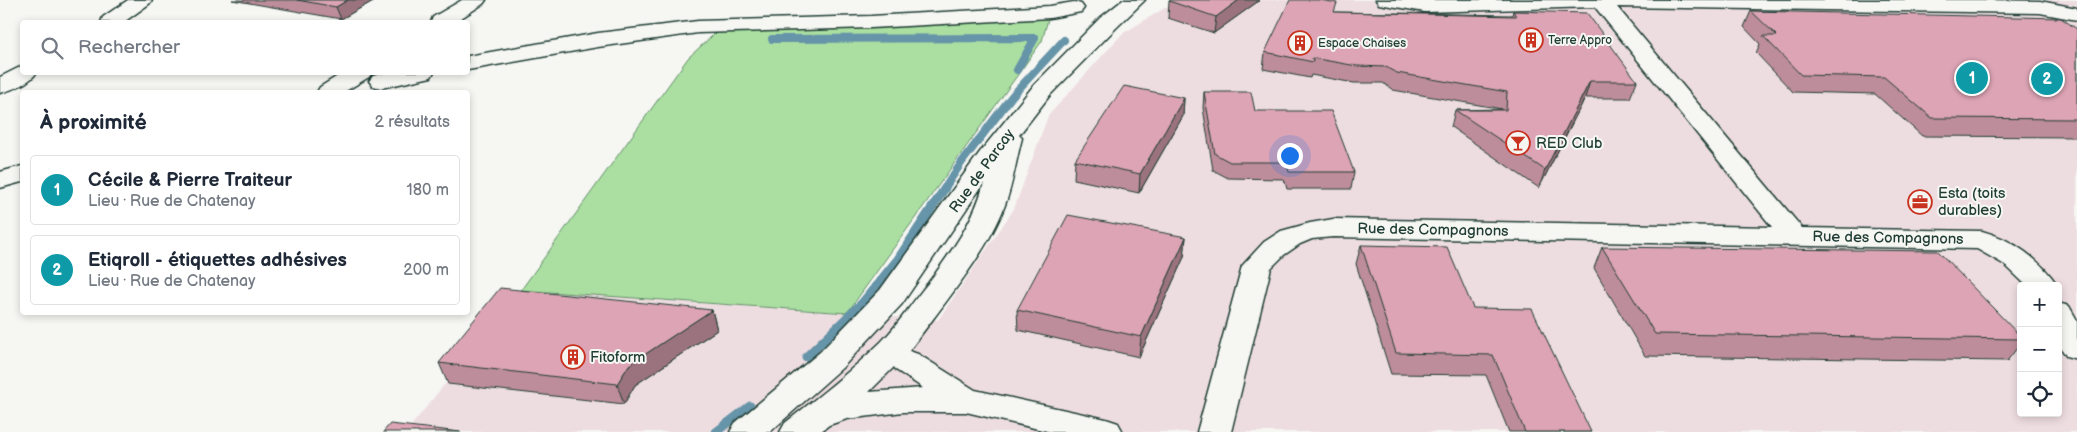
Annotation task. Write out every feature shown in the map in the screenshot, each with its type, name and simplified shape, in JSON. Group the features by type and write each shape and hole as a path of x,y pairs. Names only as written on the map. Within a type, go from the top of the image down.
{"street":[{"path":"113,20 142,0"},
{"path":"444,20 476,0"},
{"path":"1016,125 1042,90 1068,62 1108,23 1136,0"},
{"path":"1386,0 1425,6 1601,1 2040,8 2077,14"},
{"name":"Rue des Compagnons","path":"1601,1 1794,236"},
{"path":"470,63 598,40 698,27 871,22 1050,12 1074,8"},
{"path":"0,86 20,75"},
{"path":"335,90 369,79 399,75"},
{"name":"Rue de Parcay","path":"747,432 806,382 857,335 891,297 946,220 988,156 1016,125"},
{"name":"Rue de Parcay","path":"804,426 879,362 957,265 982,225 992,204 1006,147 1016,125"},
{"path":"0,180 20,175"},
{"path":"946,220 933,253 919,279 862,344 879,362 966,400 1106,432"},
{"name":"Rue des Compagnons","path":"1214,432 1257,266 1271,249 1295,235 1313,230 1333,228 1982,240 2012,255 2033,272 2040,282"},
{"path":"2062,321 2077,348"},
{"path":"806,382 879,362"},
{"path":"879,362 883,395 903,400"},
{"path":"804,426 831,411 848,407 903,400 966,400"}],"shaded area":[{"path":"1178,0 2077,0 2077,432 406,432 521,290 938,320 1014,209 1048,116 1122,34"}],"green space":[{"path":"1050,12 1042,41 847,313 521,290 688,58 723,26"}],"building":[{"path":"297,0 348,0 336,7"},
{"path":"1239,0 1216,17 1169,1"},
{"path":"1290,0 1320,0 1337,3 1334,12 1516,16 1513,11 1587,13 1637,81 1590,81 1545,170 1455,110 1506,110 1507,92 1397,73 1386,67 1357,66 1312,58 1313,62 1265,52"},
{"path":"1751,11 2061,18 2077,29 2077,119 1932,118 1884,77 1801,75 1763,36 1777,36"},
{"path":"1124,86 1184,98 1140,174 1075,160"},
{"path":"1204,92 1251,92 1255,111 1331,111 1354,172 1289,172 1286,162 1230,162 1215,154"},
{"path":"1068,215 1186,237 1141,337 1017,310"},
{"path":"1361,245 1447,247 1473,308 1532,309 1591,432 1525,432 1493,355 1396,353"},
{"path":"1602,247 1938,251 2017,333 2017,339 1655,334"},
{"name":"Fitoform","path":"500,288 712,310 629,365 617,384 439,363"},
{"path":"390,424 461,432 383,432"}],"waterway":[{"path":"772,39 1035,38 1017,70"},
{"path":"944,189 1012,96 1064,40"},
{"path":"806,357 862,303 898,259 945,188"},
{"path":"716,432 750,406"}],"place":[{"name":"Terre Appro","path":"1531,40"},
{"name":"Espace Chaises","path":"1300,43"},
{"name":"Cécile & Pierre Traiteur","path":"1972,78"},
{"name":"Etiqroll - étiquettes adhésives","path":"2047,79"},
{"name":"RED Club","path":"1518,143"},
{"name":"Esta (toits durables)","path":"1920,202"},
{"name":"Fitoform","path":"573,357"}]}
